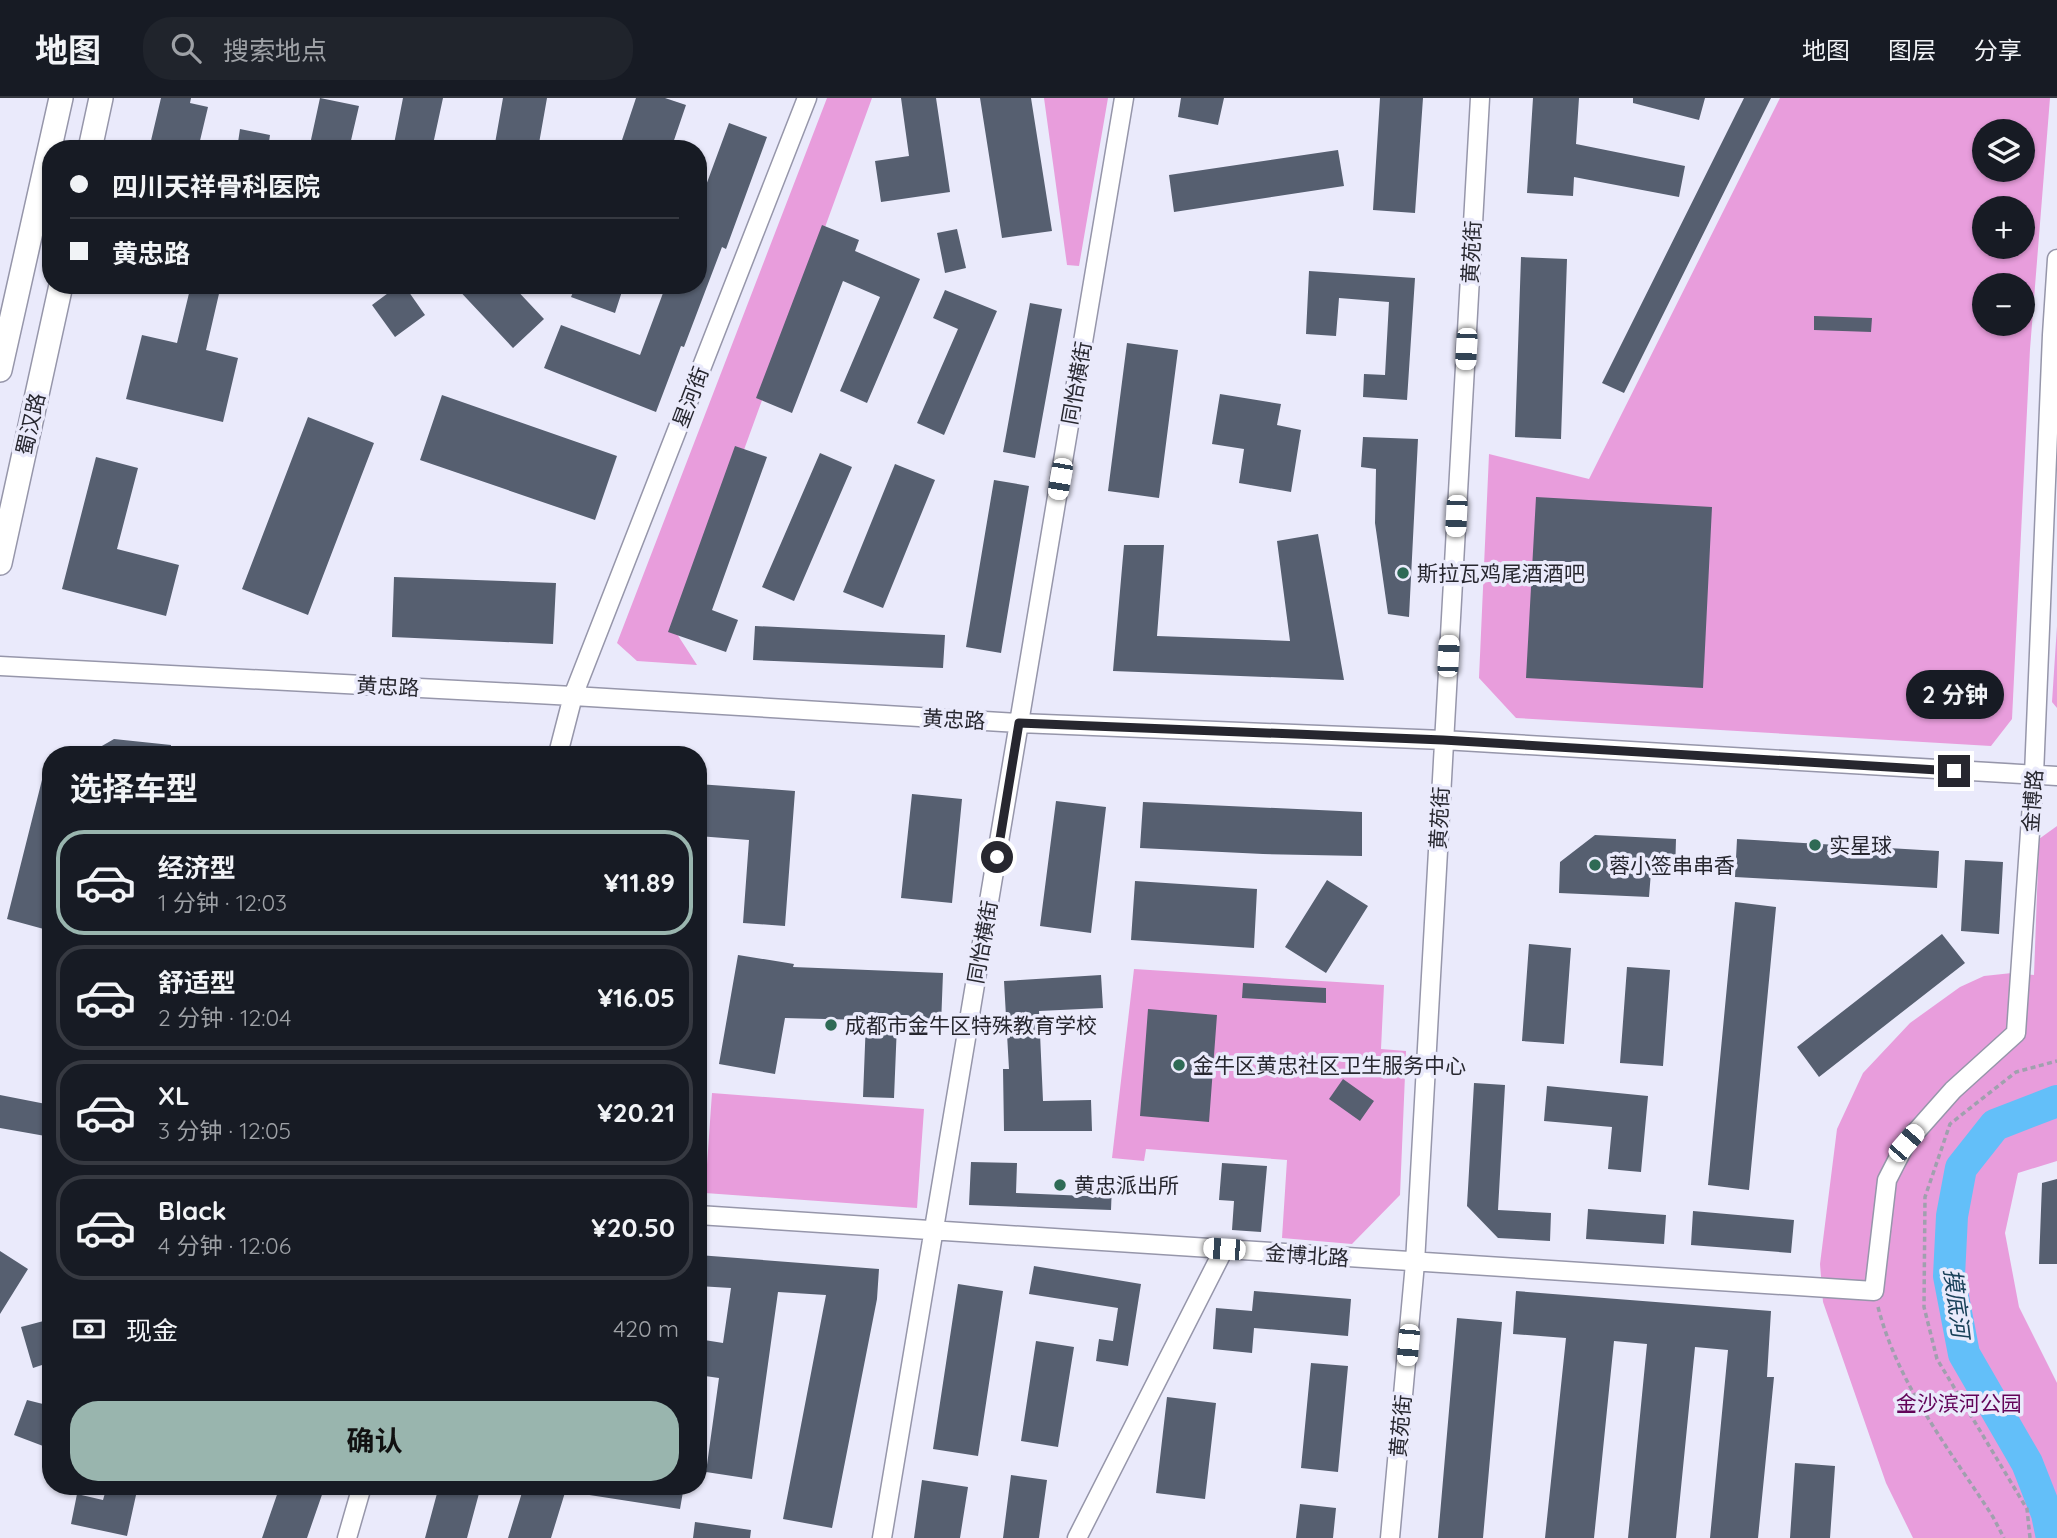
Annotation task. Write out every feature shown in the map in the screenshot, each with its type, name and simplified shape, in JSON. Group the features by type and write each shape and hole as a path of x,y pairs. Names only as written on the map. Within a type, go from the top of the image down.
{"main road":[{"path":"52,140 61,98"},
{"path":"92,140 101,98"},
{"path":"0,370 42,183"},
{"name":"蜀汉路","path":"0,563 59,294"}],"street":[{"name":"星河街","path":"560,746 573,696 807,98"},
{"name":"同怡横街","path":"882,1538 1124,98"},
{"name":"黄苑街","path":"1391,1538 1415,1262 1480,98"},
{"name":"金博路","path":"1874,1291 1887,1180 1906,1143 1953,1090 2017,1033 2034,775 2057,259"},
{"name":"黄忠路","path":"0,666 1019,723 1443,740 2057,776"},
{"name":"金博北路","path":"707,1215 1874,1291"},
{"path":"1077,1538 1224,1249"},
{"path":"347,1538 359,1495"}],"path":[{"path":"2030,1538 2027,1509 1937,1359 1924,1307 1925,1196 1950,1124 2016,1072 2057,1061"},
{"path":"1874,1291 1885,1333 1905,1381 2004,1538"}],"green space":[{"path":"827,98 872,98 677,634 697,665 637,661 617,643"},
{"path":"1044,98 1108,98 1079,266 1067,265"},
{"path":"1780,98 2050,98 2035,286 2035,273 1972,273 1972,336 2031,336 2012,719 1991,746 1516,718 1479,678 1489,454 1589,479"},
{"path":"2057,626 2057,708 2052,702"},
{"name":"金沙滨河公园","path":"2057,826 2057,1161 2018,1173 2005,1233 2019,1307 2057,1383 2057,1538 1913,1538 1886,1483 1823,1302 1820,1264 1837,1129 1863,1073 1910,1023 1960,987 1984,976 2012,973 2034,975 2039,839"},
{"path":"1134,969 1384,985 1381,1049 1406,1051 1400,1195 1352,1244 1282,1238 1287,1160 1146,1149 1144,1161 1112,1158"},
{"path":"712,1093 924,1109 917,1208 707,1193"}],"building":[{"path":"161,98 191,98 190,103 208,107 200,140 151,140"},
{"path":"320,98 359,106 351,140 311,140"},
{"path":"403,98 443,98 434,140 395,140"},
{"path":"503,98 547,98 540,140 496,140"},
{"path":"636,98 665,98 686,105 674,140 622,140"},
{"path":"901,98 936,98 950,192 881,202 875,161 909,156"},
{"path":"980,98 1031,98 1052,231 1002,238"},
{"path":"1181,98 1224,98 1218,125 1178,117"},
{"path":"1380,98 1423,98 1415,213 1373,210"},
{"path":"1533,98 1579,98 1576,144 1685,166 1679,197 1574,177 1573,196 1527,193"},
{"path":"1633,98 1705,98 1699,120 1633,103"},
{"path":"1744,98 1771,98 1624,393 1602,383"},
{"path":"729,123 767,137 726,249 722,247 707,286 707,183"},
{"path":"240,129 270,135 269,140 238,140"},
{"path":"1338,150 1344,186 1174,212 1169,175"},
{"path":"822,225 859,240 855,251 920,279 867,403 840,391 880,297 843,281 792,413 756,398"},
{"path":"957,229 966,268 945,273 937,233"},
{"path":"1521,257 1567,259 1561,439 1515,437"},
{"path":"1309,271 1415,278 1407,400 1363,397 1364,374 1385,375 1389,302 1339,298 1336,336 1306,334"},
{"path":"945,290 997,311 944,435 917,423 958,329 933,318"},
{"path":"189,294 219,294 206,350 238,358 223,422 126,399 142,335 177,343"},
{"path":"387,294 410,294 425,315 395,337 372,305"},
{"path":"462,294 520,294 544,319 513,348"},
{"path":"572,294 621,294 615,313 571,297"},
{"path":"663,294 704,294 656,412 544,368 561,325 640,355"},
{"path":"1030,303 1062,309 1035,458 1003,452"},
{"path":"1814,316 1872,318 1871,332 1814,330"},
{"path":"1127,343 1178,350 1159,498 1108,491"},
{"path":"1220,394 1281,404 1277,425 1301,430 1291,492 1239,483 1244,449 1212,444"},
{"path":"442,395 617,456 595,520 420,460"},
{"path":"308,417 374,443 308,615 242,589"},
{"path":"1363,437 1418,439 1409,617 1388,614 1375,523 1376,469 1361,467"},
{"path":"735,446 767,457 712,610 738,620 726,652 668,632"},
{"path":"820,453 852,467 794,601 762,587"},
{"path":"96,457 138,468 117,549 179,565 166,616 62,589"},
{"path":"895,464 935,480 883,608 843,592"},
{"path":"994,480 1029,486 1001,653 966,647"},
{"path":"1536,497 1712,507 1703,688 1526,678"},
{"path":"1318,534 1344,680 1113,671 1124,545 1164,545 1157,636 1290,641 1277,541"},
{"path":"394,577 556,583 553,644 392,637"},
{"path":"755,626 945,635 943,668 753,660"},
{"path":"114,739 171,745 171,746 102,746"},
{"path":"42,780 42,929 7,919"},
{"path":"707,785 795,791 785,926 743,923 749,840 707,837"},
{"path":"912,794 962,799 952,903 901,898"},
{"path":"1056,801 1106,807 1091,933 1040,926"},
{"path":"1143,802 1362,812 1362,856 1140,848"},
{"path":"1595,835 1676,839 1675,873 1651,872 1649,897 1559,893 1560,862"},
{"path":"1737,839 1939,851 1937,888 1735,877"},
{"path":"1965,860 2003,862 1999,934 1961,931"},
{"path":"1327,880 1368,906 1326,973 1285,947"},
{"path":"1135,881 1257,889 1254,948 1131,940"},
{"path":"1735,902 1776,907 1749,1190 1708,1185"},
{"path":"1942,934 1965,963 1819,1077 1797,1047"},
{"path":"1529,944 1571,948 1564,1044 1522,1041"},
{"path":"738,955 794,964 793,967 943,973 941,1025 897,1024 894,1098 863,1097 866,1020 785,1018 775,1074 719,1064"},
{"path":"1627,967 1670,970 1663,1066 1620,1063"},
{"path":"1101,975 1103,1008 1039,1011 1043,1101 1091,1100 1092,1131 1004,1131 1003,1069 1009,1069 1004,981"},
{"path":"1243,983 1326,988 1326,1003 1242,998"},
{"name":"金牛区黄忠社区卫生服务中心","path":"1148,1009 1217,1015 1209,1122 1140,1116"},
{"path":"1343,1079 1374,1101 1360,1121 1329,1099"},
{"path":"1474,1083 1505,1085 1498,1210 1551,1213 1550,1241 1498,1238 1467,1206"},
{"path":"1547,1086 1648,1096 1641,1172 1608,1169 1612,1127 1544,1121"},
{"path":"0,1095 42,1103 42,1135 0,1128"},
{"path":"971,1162 1017,1163 1016,1193 1087,1196 1087,1183 1112,1184 1111,1210 969,1205"},
{"path":"1222,1163 1267,1166 1261,1232 1232,1230 1234,1201 1219,1200"},
{"path":"2057,1179 2057,1264 2039,1264 2042,1183"},
{"path":"1588,1209 1666,1215 1664,1244 1586,1239"},
{"path":"1693,1211 1794,1220 1791,1253 1691,1245"},
{"path":"0,1251 28,1269 0,1314"},
{"path":"707,1256 879,1269 877,1299 832,1528 783,1519 826,1295 778,1292 752,1479 707,1472 719,1378 707,1376 707,1340 723,1343 731,1288 707,1287"},
{"path":"1034,1266 1141,1284 1128,1366 1096,1361 1099,1339 1113,1341 1118,1308 1029,1294"},
{"path":"958,1284 1003,1291 978,1456 933,1449"},
{"path":"1254,1291 1351,1299 1348,1336 1254,1328 1252,1353 1213,1349 1216,1308 1252,1311"},
{"path":"1516,1291 1771,1311 1767,1377 1774,1377 1758,1538 1710,1538 1728,1350 1695,1347 1676,1538 1628,1538 1647,1344 1614,1341 1594,1538 1545,1538 1566,1338 1513,1334"},
{"path":"1457,1318 1502,1322 1483,1538 1438,1538"},
{"path":"42,1321 42,1365 33,1368 21,1327"},
{"path":"1036,1341 1074,1347 1058,1447 1021,1441"},
{"path":"1311,1363 1348,1366 1338,1472 1301,1468"},
{"path":"1167,1397 1216,1403 1205,1499 1156,1493"},
{"path":"27,1400 42,1404 42,1446 14,1435"},
{"path":"1795,1463 1835,1466 1830,1538 1790,1538"},
{"path":"1011,1475 1047,1480 1039,1538 1003,1538"},
{"path":"922,1480 968,1487 960,1538 914,1538"},
{"path":"77,1495 103,1500 104,1495 136,1495 127,1536 71,1524"},
{"path":"277,1495 322,1495 307,1538 262,1538"},
{"path":"437,1495 479,1495 467,1538 425,1538"},
{"path":"521,1495 564,1495 551,1538 508,1538"},
{"path":"589,1495 682,1495 680,1509"},
{"path":"1300,1504 1336,1508 1333,1538 1296,1538"},
{"path":"695,1522 751,1530 750,1538 693,1538"}],"waterway":[{"name":"摸底河","path":"2052,1538 2047,1514 2027,1463 1964,1354 1949,1276 1952,1216 1961,1168 1995,1125 2057,1101"}],"place":[{"name":"斯拉瓦鸡尾酒酒吧","path":"1403,573"},
{"name":"实星球","path":"1815,845"},
{"name":"蓉小签串串香","path":"1595,865"},
{"name":"成都市金牛区特殊教育学校","path":"831,1025"},
{"name":"金牛区黄忠社区卫生服务中心","path":"1179,1065"},
{"name":"黄忠派出所","path":"1060,1185"}],"route":[{"path":"997,857 1019,723 1443,740 1954,771"}]}
